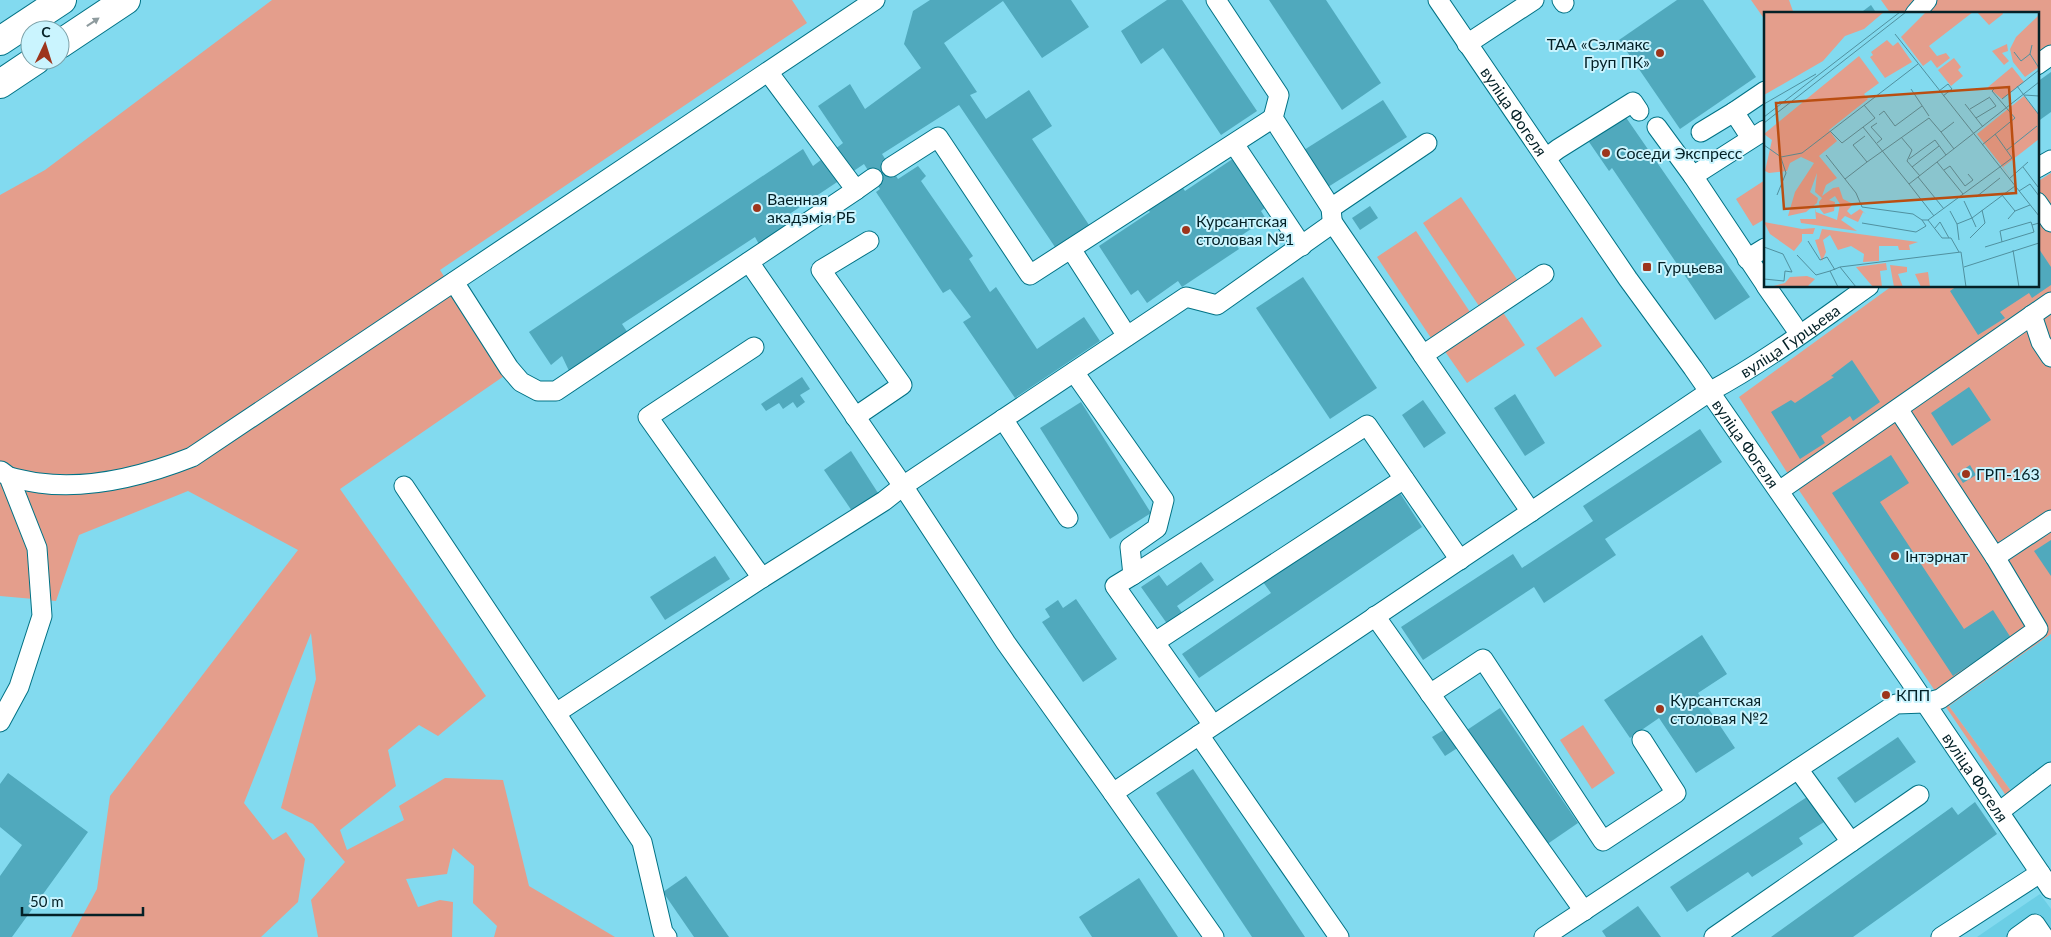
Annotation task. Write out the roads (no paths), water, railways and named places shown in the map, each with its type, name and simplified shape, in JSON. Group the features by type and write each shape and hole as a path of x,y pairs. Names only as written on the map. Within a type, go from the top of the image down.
{"highway":[{"path":"0,41 62,0"},
{"path":"70,37 126,0"},
{"path":"0,84 21,70"}],"street":[{"path":"4,473 38,483 70,485 155,472 192,457 875,0"},
{"path":"891,167 938,137 1030,275 1273,118 1279,95 1216,0"},
{"name":"вуліца Фогеля","path":"1438,0 1628,279 1779,492 2051,889"},
{"path":"1467,44 1519,20 1534,0"},
{"path":"1916,12 1927,0"},
{"path":"2038,64 2051,55"},
{"path":"768,72 856,190"},
{"path":"1701,132 1764,92"},
{"path":"1546,158 1633,102 1639,111"},
{"path":"1693,176 1758,134 1734,112"},
{"path":"1273,118 1332,215 1423,356 1531,512"},
{"path":"1657,127 1693,176 1764,284"},
{"path":"556,713 762,578 884,501 903,486 1186,297 1217,305 1302,246 1332,215 1428,142"},
{"path":"1234,144 1302,246"},
{"path":"2038,167 2051,160"},
{"path":"454,282 509,368 521,382 538,391 556,391 874,178"},
{"path":"2038,203 2051,222"},
{"path":"855,417 902,385 821,270 869,240"},
{"path":"1071,249 1127,336"},
{"path":"1747,259 1764,249"},
{"path":"748,262 903,486 1006,643 1214,937"},
{"path":"1423,356 1544,274"},
{"path":"1767,288 1799,335"},
{"name":"вуліца Гурцьева","path":"1113,793 1709,392 1729,382 1866,288"},
{"path":"1779,492 2051,302"},
{"path":"2032,316 2041,342 2051,357"},
{"path":"754,348 648,417 762,578"},
{"path":"1074,372 1164,500 1157,528 1130,547 1133,574"},
{"path":"1544,937 1896,704 1925,703 1940,699 2038,630 1995,557 1898,409"},
{"path":"1003,419 1068,518"},
{"path":"1339,937 1206,730 1155,642 1115,586 1368,425 1460,560"},
{"path":"0,722 19,687 42,616 37,548 4,473"},
{"path":"1155,642 1404,479"},
{"path":"404,486 642,842 663,932 667,937"},
{"path":"1995,557 2051,520"},
{"path":"1375,616 1584,910"},
{"path":"1430,694 1483,659 1603,842 1676,793 1642,740"},
{"path":"1798,769 1851,842"},
{"path":"1999,812 2051,772"},
{"path":"1714,937 1919,796"},
{"path":"1941,937 2040,873"},
{"path":"2017,937 2035,924 2044,937"}],"place":[{"name":"ТАА «Сэлмакс Груп ПК»","path":"1660,53"},
{"name":"Соседи Экспресс","path":"1606,153"},
{"name":"Ваенная акадэмія РБ","path":"757,208"},
{"name":"Курсантская столовая №1","path":"1186,230"},
{"name":"Гурцьева","path":"1647,267"},
{"name":"ГРП-163","path":"1966,474"},
{"name":"Інтэрнат","path":"1895,556"},
{"name":"КПП","path":"1886,695"},
{"name":"Курсантская столовая №2","path":"1660,709"}]}
